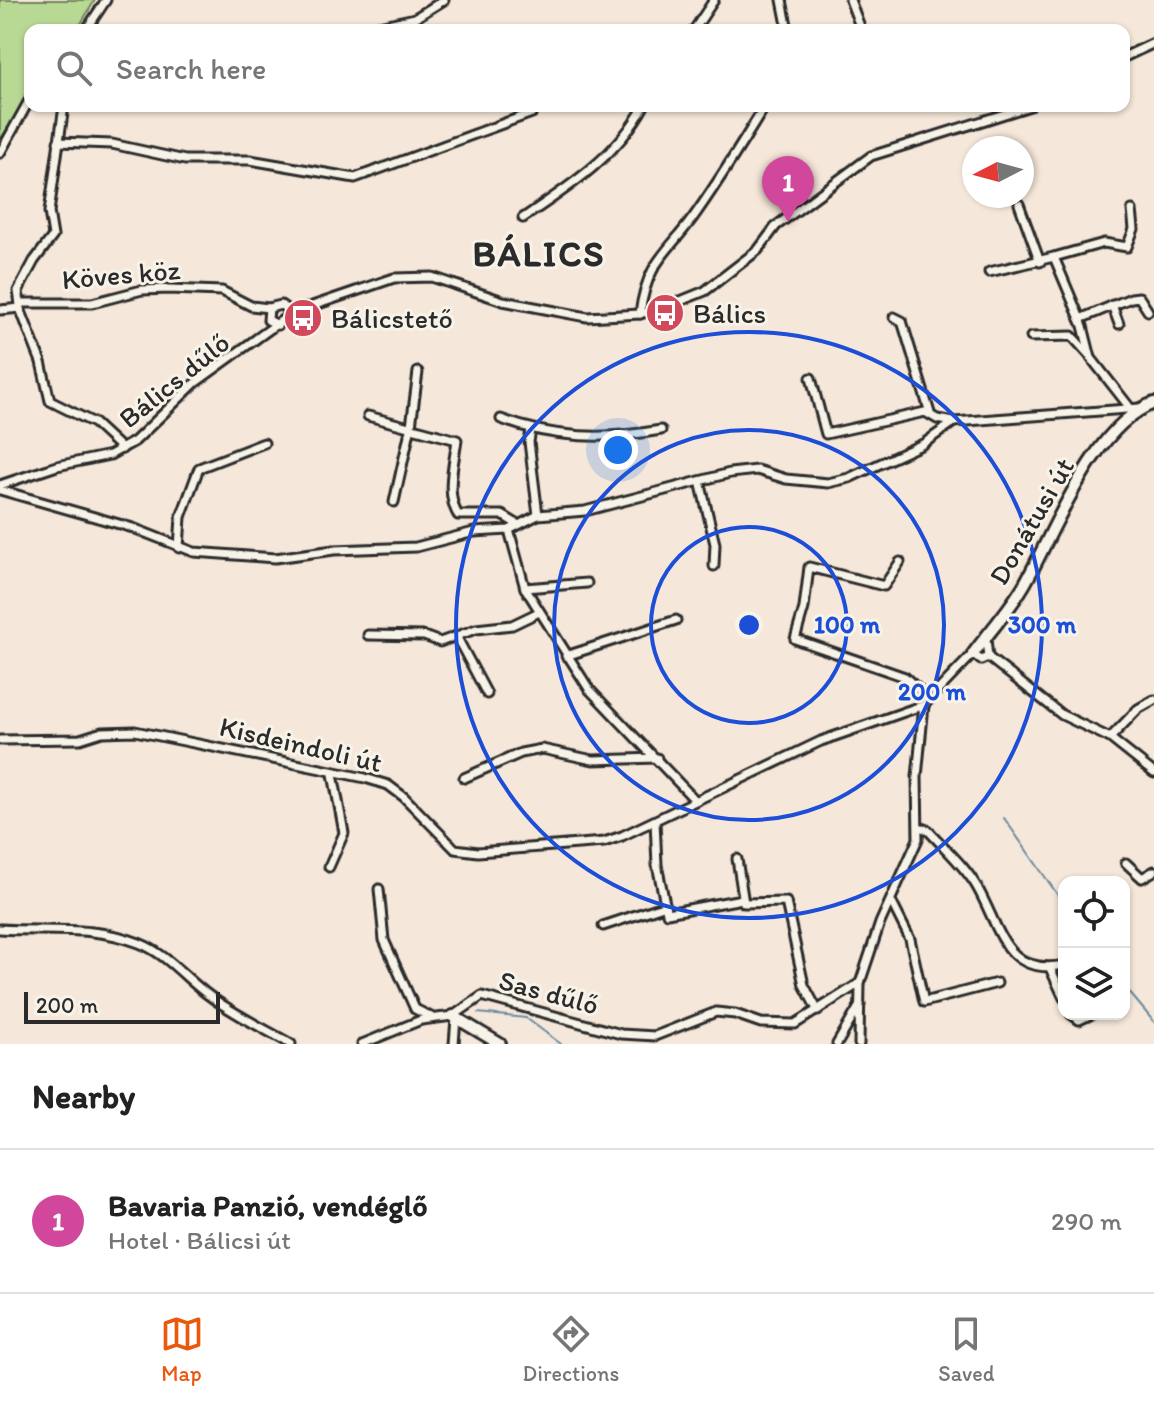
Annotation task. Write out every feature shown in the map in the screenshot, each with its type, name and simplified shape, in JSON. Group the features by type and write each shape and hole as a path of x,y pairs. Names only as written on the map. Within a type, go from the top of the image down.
{"street":[{"path":"90,24 106,0"},
{"path":"388,24 415,18 444,0"},
{"path":"698,24 714,0"},
{"path":"782,0 787,24"},
{"path":"850,0 859,24"},
{"path":"1130,54 1154,43"},
{"path":"0,153 24,110"},
{"path":"63,112 49,219 53,236 21,282 20,305 41,362 50,401 94,423 122,449"},
{"path":"58,142 112,144 185,160 250,160 355,178 532,112"},
{"path":"523,218 606,156 632,128 641,112"},
{"path":"640,314 644,289 655,262 695,216 761,112"},
{"path":"292,313 384,281 419,276 456,284 503,301 587,317 640,314 705,291 758,250 776,226 871,156 1011,112"},
{"path":"1020,208 1040,262"},
{"path":"989,272 1040,262 1104,243 1127,247 1134,229 1132,210"},
{"path":"1054,257 1080,319 1091,358"},
{"name":"Köves köz","path":"0,310 20,305 92,303 142,290 169,289 222,291 251,306 269,308 281,305 292,313"},
{"path":"1080,319 1139,297 1148,311"},
{"path":"1112,305 1119,324"},
{"path":"269,308 267,319 278,325"},
{"name":"Bálics dűlő","path":"0,488 57,466 98,459 122,449 135,441 195,383 292,313"},
{"path":"894,317 902,321 930,413 937,419 954,422 1136,408"},
{"path":"1031,337 1072,336 1136,408"},
{"path":"394,502 411,426 418,372"},
{"path":"811,378 826,434 930,413"},
{"name":"Donátusi út","path":"926,702 986,639 1024,586 1058,515 1107,440 1136,408 1154,403"},
{"path":"368,416 457,440 451,483 453,507 458,515 502,515 517,524"},
{"path":"501,419 531,430 587,438 661,430"},
{"path":"0,488 133,528 179,548 275,558 334,550 416,547 474,532 509,530 538,515 585,511 700,481 757,470 807,482 849,478 923,444 954,422"},
{"path":"531,430 529,442 538,515"},
{"path":"179,548 181,517 199,468 264,443"},
{"path":"700,481 715,544 714,566"},
{"path":"509,530 525,588 566,656 605,709 657,758 695,800"},
{"path":"859,1044 860,983 913,852 919,827 917,777 926,702 905,677 795,639 804,608 809,567 884,586 900,562"},
{"path":"525,588 587,583"},
{"path":"368,635 424,636 440,642 476,629 512,625 539,612"},
{"path":"566,656 676,620"},
{"path":"456,636 487,694"},
{"path":"986,639 988,657 1062,715 1110,738 1154,773"},
{"path":"973,654 981,660 988,657"},
{"path":"1110,738 1138,709 1154,700"},
{"name":"Kisdeindoli út","path":"0,740 80,739 102,732 135,731 388,785 455,849 465,851 604,842 655,821 821,741 926,702"},
{"path":"464,778 521,753 542,749 593,760 657,758"},
{"path":"329,867 344,833 333,774"},
{"path":"655,821 663,906 667,913 742,899"},
{"path":"919,827 928,830 975,884 998,934 1010,949 1031,966 1058,966"},
{"path":"737,859 742,899 747,904 786,902 804,985 818,1011"},
{"path":"1126,863 1142,878 1154,871"},
{"path":"379,889 384,940 389,953 415,1009 434,1017"},
{"path":"891,901 910,939 919,992 924,1002 997,983"},
{"path":"603,926 663,906"},
{"path":"0,929 54,932 81,929 141,944 169,960 209,996 291,1044"},
{"path":"1050,968 1058,985"},
{"name":"Sas dűlő","path":"454,1017 482,996 621,1034 646,1036 686,1026 716,1012 788,1025 818,1011 860,983"},
{"path":"837,1044 861,1003"},
{"path":"362,1044 434,1017 454,1017 500,1044"},
{"path":"454,1017 454,1044"}],"green space":[{"path":"0,0 95,0 81,24 24,24 24,102 0,140"}],"waterway":[{"path":"1004,818 1058,895"},
{"path":"1130,993 1154,1022"},
{"path":"478,1013 526,1018 561,1044"},
{"path":"414,1027 435,1023"}],"place":[{"name":"Bavaria Panzió, vendéglő","path":"788,222"},
{"name":"Bálics","path":"665,313"},
{"name":"Bálicstető","path":"303,318"}],"district":[{"name":"BÁLICS","path":"539,253"}]}
